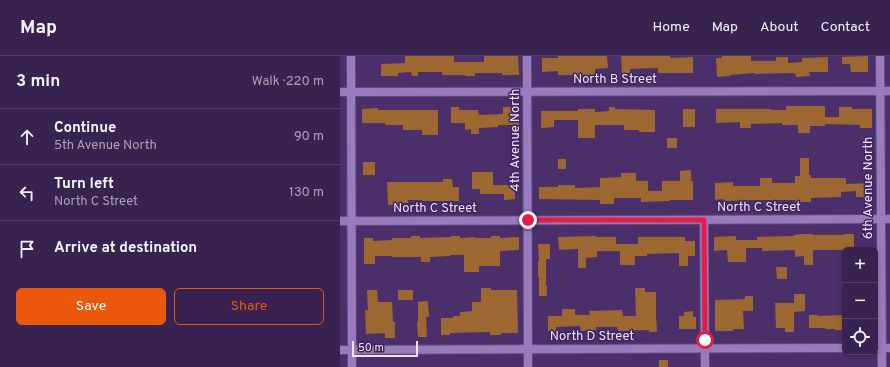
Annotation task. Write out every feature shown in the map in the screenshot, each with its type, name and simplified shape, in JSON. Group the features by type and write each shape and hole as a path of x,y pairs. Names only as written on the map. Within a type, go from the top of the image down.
{"street":[{"path":"351,56 352,367"},
{"name":"4th Avenue North","path":"528,56 528,367"},
{"name":"6th Avenue North","path":"880,56 882,367"},
{"name":"North B Street","path":"340,92 890,91"},
{"name":"North C Street","path":"340,221 890,219"},
{"path":"704,220 705,367"},
{"name":"North D Street","path":"340,350 842,348"}],"building":[{"path":"405,56 454,56 454,62 484,62 484,56 518,56 519,75 502,75 502,73 475,73 475,76 465,76 442,75 442,72 418,72 418,76 412,76 411,72 398,73 398,76 381,76 381,64 405,63"},
{"path":"558,56 607,56 608,68 595,69 595,75 558,75 558,71 542,72 542,58 558,58"},
{"path":"621,56 670,56 670,58 693,57 693,73 658,73 658,68 630,69 630,73 622,73"},
{"path":"722,56 751,56 751,61 776,61 776,57 788,57 788,63 802,62 802,58 828,57 828,72 809,72 810,76 796,77 795,73 755,73 717,77 716,58 722,58"},
{"path":"868,56 868,72 851,72 850,64 842,64 842,57"},
{"path":"786,106 825,106 825,117 839,117 839,107 852,107 852,109 872,109 872,128 860,128 860,125 825,124 825,126 810,126 810,133 798,133 798,125 782,125 782,123 751,124 751,128 740,128 740,122 716,123 716,109 786,110"},
{"path":"451,107 459,107 459,110 478,110 479,115 503,114 503,107 519,107 519,125 498,125 498,127 479,128 479,134 471,134 471,129 465,130 465,123 451,123"},
{"path":"609,107 615,107 615,109 655,110 655,132 624,130 624,125 595,125 595,138 578,138 578,120 554,120 554,127 541,128 541,111 578,111 578,109 595,109 595,112 609,111"},
{"path":"378,108 378,110 438,110 438,135 422,135 422,130 403,130 403,125 362,123 362,109"},
{"path":"683,109 695,109 695,127 683,127"},
{"path":"667,138 677,138 677,148 667,148"},
{"path":"800,158 809,158 809,175 811,175 811,178 846,178 846,184 870,183 870,197 856,197 856,191 841,192 841,197 811,198 811,202 796,202 795,200 715,200 715,183 733,182 733,186 760,186 760,178 772,178 772,183 795,183 795,176 800,176"},
{"path":"558,159 566,159 566,169 558,169"},
{"path":"363,162 375,162 375,175 363,175"},
{"path":"691,170 691,181 693,181 693,200 641,202 641,198 614,198 614,204 600,204 600,200 539,199 539,187 575,185 575,188 600,187 600,178 621,177 621,173 636,173 636,181 648,181 648,191 662,191 662,181 680,181 680,171"},
{"path":"472,172 493,172 493,185 515,185 515,199 504,200 504,194 480,194 480,189 472,189"},
{"path":"443,179 452,179 453,187 459,187 459,201 408,200 408,203 388,205 387,182 443,182"},
{"path":"854,234 854,247 842,247 842,250 813,250 813,265 804,265 804,256 795,257 795,250 762,251 762,248 746,248 746,262 728,262 727,250 714,251 714,237 736,236 736,240 757,240 757,237"},
{"path":"411,236 420,236 420,238 451,236 460,236 460,238 491,238 491,236 500,236 500,238 519,237 519,250 500,251 500,266 479,266 479,272 464,272 464,255 430,257 430,262 421,262 421,257 375,256 375,264 364,264 364,238 373,238 373,241 392,240 392,238 411,238"},
{"path":"558,237 616,237 616,244 638,244 638,237 685,237 685,241 695,241 695,256 688,256 688,266 679,266 679,253 635,256 635,265 620,265 620,251 597,251 597,257 586,258 586,268 578,268 578,249 559,250"},
{"path":"538,244 550,244 550,259 546,259 547,296 539,296"},
{"path":"776,267 787,267 787,279 777,279"},
{"path":"481,288 491,288 491,290 517,290 518,333 501,333 501,335 490,335 490,332 450,333 450,335 441,335 441,318 453,318 453,316 460,316 460,312 472,311 472,302 481,302"},
{"path":"635,288 645,288 645,292 656,292 657,332 649,332 649,330 618,331 617,327 596,327 596,330 581,331 580,326 556,327 556,331 548,331 548,316 562,316 562,309 575,309 575,315 590,315 589,311 622,310 623,316 636,316"},
{"path":"367,290 377,290 378,302 392,302 393,322 395,322 395,338 385,338 385,333 366,334 365,310 368,310"},
{"path":"398,290 413,290 413,300 398,300"},
{"path":"794,294 805,294 805,311 794,312 794,332 785,332 785,328 776,328 775,303 794,303"},
{"path":"745,296 753,296 753,311 743,311 744,329 733,329 733,331 715,331 715,300 745,299"},
{"path":"428,301 429,317 426,317 427,337 418,337 418,302"},
{"path":"693,311 693,317 696,317 696,329 679,329 679,316 684,316 684,312"},
{"path":"809,315 842,315 842,330 809,328"},
{"path":"659,360 668,360 668,367 659,367"}],"route":[{"path":"528,220 704,220 705,340"}]}
